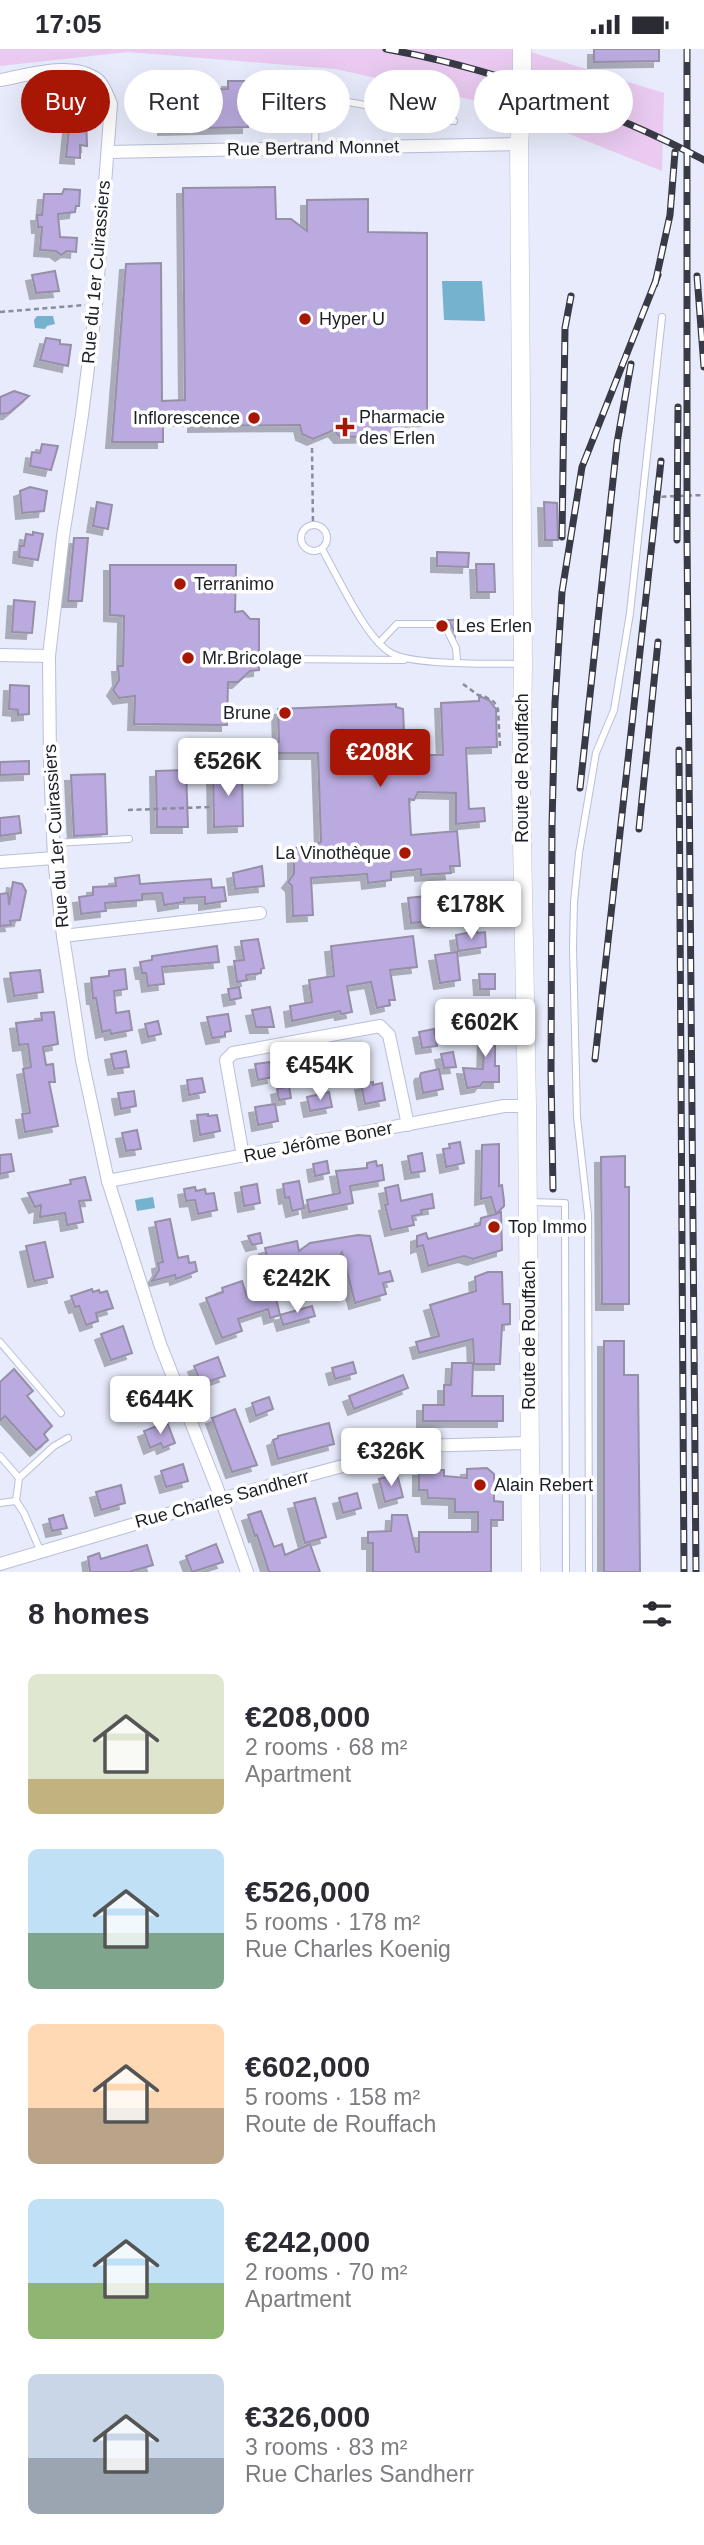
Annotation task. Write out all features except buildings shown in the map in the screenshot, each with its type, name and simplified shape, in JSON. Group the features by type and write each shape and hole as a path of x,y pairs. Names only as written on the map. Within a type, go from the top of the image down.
{"main road":[{"name":"Route de Rouffach","path":"522,58 519,144 523,664 521,853 527,1106 531,1572"}],"street":[{"name":"Rue du 1er Cuirassiers","path":"0,80 49,71 82,71 100,81 111,104 96,305 49,656 54,858 82,1060 108,1181 160,1344 247,1572"},
{"name":"Rue Bertrand Monnet","path":"107,152 519,144"},
{"path":"0,655 49,656"},
{"path":"0,862 54,858"},
{"path":"63,936 260,913"},
{"path":"243,1156 226,1060 233,1053 380,1026 389,1035 408,1125"},
{"name":"Rue Jérôme Boner","path":"108,1181 504,1106 527,1106"},
{"name":"Rue Charles Sandherr","path":"0,1564 40,1550 416,1446 529,1443"}],"lane":[{"path":"316,148 316,107 326,98 364,105"},
{"path":"589,1572 588,1215 577,1117 574,902 579,853 596,753 614,710 630,613 662,317"},
{"path":"313,525 321,527 327,534 327,542 322,549 310,551 301,542 303,530 313,525"},
{"path":"322,549 379,643 391,653 409,660"},
{"path":"379,643 397,624 444,624 456,648 457,661"},
{"path":"277,659 523,664"},
{"path":"54,843 129,839"},
{"path":"528,1202 565,1203 566,1572"},
{"path":"0,1342 61,1413"},
{"path":"40,1550 16,1500 19,1478 54,1446 68,1438"},
{"path":"0,1456 19,1478"},
{"path":"0,1503 16,1500"}],"path":[{"path":"0,312 96,305"},
{"path":"312,448 313,525"},
{"path":"643,497 704,495"},
{"path":"463,684 494,702 498,709 500,746"},
{"path":"128,810 211,807"}],"shaded area":[{"path":"0,49 521,49 589,70 474,70 474,100 460,97 460,70 364,70 364,75 350,70 128,52 0,66"},
{"path":"633,83 664,93 662,171 567,133 633,133"}],"water":[{"path":"442,281 482,281 485,321 444,320"},
{"path":"37,316 53,316 55,324 45,329 35,328 34,320"},
{"path":"153,1197 155,1208 137,1211 135,1200"}],"railway":[{"path":"386,49 466,67 549,93 630,125 704,160"},
{"path":"687,49 687,536 696,1572"},
{"path":"655,284 670,215 675,152"},
{"path":"553,1189 552,825 555,703 562,592 582,467 658,275"},
{"path":"697,276 704,367"},
{"path":"562,537 565,328 571,296"},
{"path":"580,788 617,443 631,364"},
{"path":"677,540 678,407"},
{"path":"595,1059 661,461"},
{"path":"639,829 658,642"},
{"path":"679,750 684,1572"}],"place":[{"name":"Hyper U","path":"305,319"},
{"name":"Inflorescence","path":"254,418"},
{"name":"Pharmacie des Erlen","path":"345,427"},
{"name":"Terranimo","path":"180,584"},
{"name":"Les Erlen","path":"442,626"},
{"name":"Mr.Bricolage","path":"188,658"},
{"name":"Brune","path":"285,713"},
{"name":"La Vinothèque","path":"405,853"},
{"name":"Top Immo","path":"494,1227"},
{"name":"Alain Rebert","path":"480,1485"}]}
